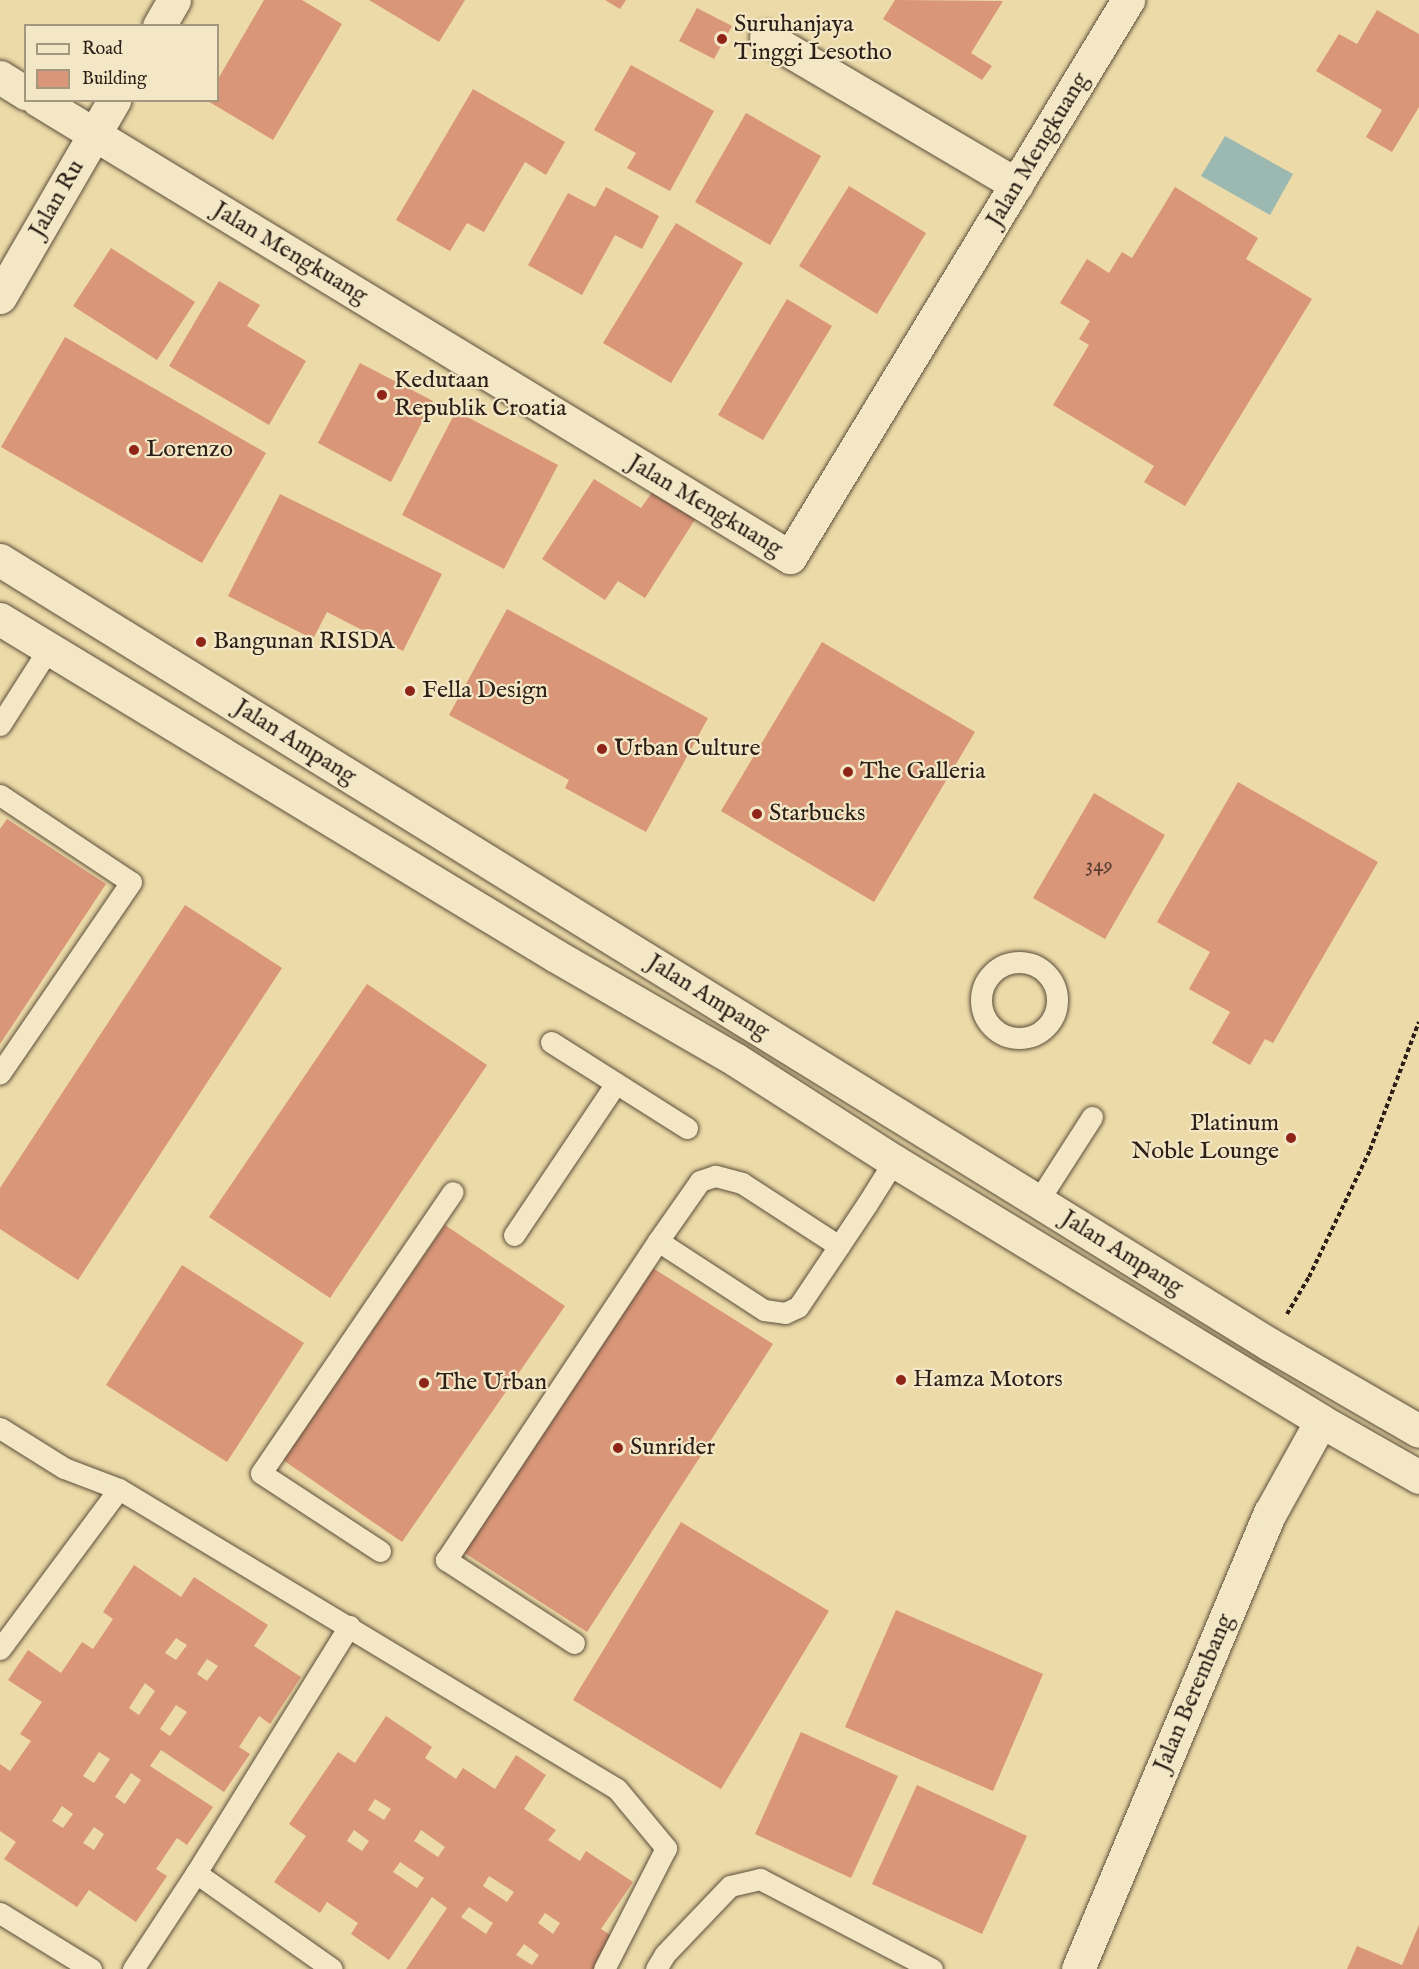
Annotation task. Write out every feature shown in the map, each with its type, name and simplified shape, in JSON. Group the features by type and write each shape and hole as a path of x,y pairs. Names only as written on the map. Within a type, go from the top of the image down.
{"main road":[{"path":"160,24 174,0"},
{"name":"Jalan Mengkuang","path":"94,134 790,557 1128,0"},
{"path":"766,37 1017,185"},
{"path":"0,78 24,92"},
{"path":"41,102 94,134"},
{"name":"Jalan Ru","path":"0,297 113,102"},
{"name":"Jalan Ampang","path":"0,560 1269,1344 1419,1431"},
{"name":"Jalan Ampang","path":"0,619 556,956 736,1060 894,1161 1321,1421 1419,1477"},
{"name":"Jalan Berembang","path":"1078,1969 1270,1513 1321,1421"}],"lane":[{"path":"0,725 49,648"},
{"path":"0,795 131,882 0,1073"},
{"path":"551,1042 687,1128"},
{"path":"514,1235 616,1083"},
{"path":"1038,1201 1092,1117"},
{"path":"658,1241 764,1310 785,1313 798,1307 894,1161"},
{"path":"574,1643 446,1560 658,1241 700,1181 715,1176 742,1183 839,1246"},
{"path":"380,1551 261,1473 453,1192"},
{"path":"0,1428 64,1468 119,1489 617,1789 666,1848 604,1969"},
{"path":"0,1649 119,1489"},
{"path":"133,1969 196,1874 349,1626"},
{"path":"196,1874 332,1969"},
{"path":"656,1969 664,1954 730,1886 760,1879 932,1969"},
{"path":"0,1913 91,1969"}],"path":[{"path":"1269,1344 1309,1277 1370,1150 1419,1022"}],"water":[{"path":"1225,136 1293,174 1270,215 1201,176"}],"building":[{"path":"264,0 302,0 342,24 273,140 209,102 219,102 219,77"},
{"path":"369,0 465,0 439,42"},
{"path":"605,0 626,0 620,9"},
{"path":"895,0 1003,1 971,53 992,66 982,80 883,19"},
{"path":"697,8 732,26 714,59 679,41"},
{"path":"1377,10 1419,34 1419,107 1392,152 1366,137 1382,110 1316,71 1339,34 1357,44"},
{"path":"631,65 714,111 670,191 627,168 636,153 594,130"},
{"path":"473,89 565,142 546,175 525,162 484,232 467,223 450,251 396,220"},
{"path":"746,113 821,156 770,245 695,202"},
{"path":"849,186 926,233 877,314 799,266"},
{"path":"606,187 659,216 642,249 615,235 582,295 528,265 568,193 595,207"},
{"path":"1175,187 1258,238 1246,259 1312,299 1185,506 1144,482 1154,466 1053,405 1089,345 1079,339 1090,321 1060,303 1087,259 1109,273 1122,252 1132,258"},
{"path":"676,223 743,263 671,383 603,343"},
{"path":"111,248 195,302 157,360 73,306"},
{"path":"219,281 260,305 247,326 306,361 269,425 169,366"},
{"path":"787,299 832,326 763,440 718,415"},
{"name":"Lorenzo","path":"65,337 266,453 202,563 1,447"},
{"path":"360,363 433,401 391,482 318,443"},
{"path":"456,411 558,465 504,569 402,515"},
{"path":"594,479 641,508 653,491 696,518 645,598 618,581 605,600 542,559"},
{"path":"280,494 442,574 403,651 327,612 313,639 228,596"},
{"name":"Urban Culture","path":"507,609 708,718 646,832 565,788 569,780 449,715"},
{"name":"The Galleria","path":"822,642 975,732 874,902 721,811"},
{"path":"1238,782 1378,862 1273,1043 1265,1039 1250,1065 1212,1043 1230,1012 1189,989 1210,952 1157,922"},
{"path":"1094,793 1165,835 1105,939 1033,898"},
{"path":"7,819 106,884 0,1044 0,829"},
{"path":"185,905 282,968 78,1280 0,1229 0,1188"},
{"path":"367,984 487,1065 330,1298 209,1217"},
{"name":"The Urban","path":"445,1225 565,1306 402,1542 283,1460"},
{"path":"182,1265 304,1343 227,1462 106,1385"},
{"name":"Sunrider","path":"648,1265 773,1344 587,1632 463,1552"},
{"path":"681,1522 829,1611 721,1789 573,1700"},
{"path":"134,1565 181,1597 194,1577 268,1625 254,1646 301,1677 270,1724 259,1716 239,1747 250,1754 224,1792 161,1750 150,1766 213,1807 187,1845 177,1838 156,1869 167,1876 136,1922 89,1890 77,1907 4,1859 16,1842 0,1831 0,1764 10,1771 31,1741 20,1734 42,1702 8,1680 28,1650 61,1673 82,1642 93,1649 113,1619 103,1612","holes":["176,1638 187,1645 176,1660 165,1653","207,1659 218,1666 207,1681 197,1674","145,1683 155,1691 139,1715 129,1708","176,1705 187,1712 170,1736 160,1729","99,1752 110,1759 94,1783 83,1776","131,1773 141,1780 125,1804 115,1797","62,1806 73,1814 63,1828 52,1821","94,1827 104,1834 94,1850 83,1843"]},
{"path":"896,1610 1043,1674 993,1791 845,1727"},
{"path":"386,1716 432,1747 425,1758 456,1779 463,1768 495,1789 516,1755 546,1775 524,1809 556,1830 548,1840 580,1861 586,1851 633,1882 601,1929 621,1942 603,1969 406,1969 447,1908 432,1897 389,1960 351,1934 358,1923 327,1902 320,1913 274,1882 306,1836 289,1824 338,1752 355,1763","holes":["375,1799 391,1809 384,1820 368,1810","354,1830 369,1841 362,1851 347,1841","421,1830 445,1847 438,1857 414,1841","400,1862 424,1878 417,1888 393,1872","489,1876 514,1892 507,1902 483,1886","469,1907 493,1923 486,1934 461,1917","545,1913 560,1923 553,1934 538,1923","524,1944 539,1955 532,1965 516,1955"]},
{"path":"801,1732 898,1776 851,1878 755,1834"},
{"path":"917,1785 1027,1836 982,1934 872,1884"},
{"path":"1419,1925 1419,1969 1347,1969 1357,1946 1402,1965"}],"place":[{"name":"Suruhanjaya Tinggi Lesotho","path":"722,39"},
{"name":"Kedutaan Republik Croatia","path":"382,395"},
{"name":"Lorenzo","path":"134,450"},
{"name":"Bangunan RISDA","path":"201,642"},
{"name":"Fella Design","path":"410,691"},
{"name":"Urban Culture","path":"602,749"},
{"name":"The Galleria","path":"848,772"},
{"name":"Starbucks","path":"757,814"},
{"name":"Platinum Noble Lounge","path":"1291,1138"},
{"name":"Hamza Motors","path":"901,1380"},
{"name":"The Urban","path":"424,1383"},
{"name":"Sunrider","path":"618,1448"}]}
